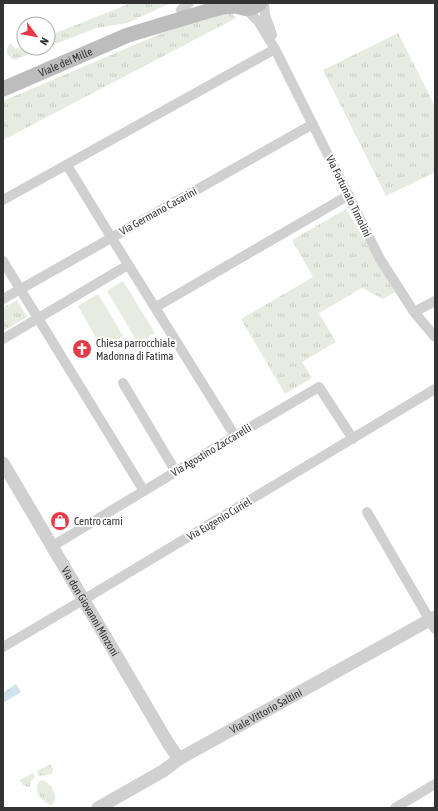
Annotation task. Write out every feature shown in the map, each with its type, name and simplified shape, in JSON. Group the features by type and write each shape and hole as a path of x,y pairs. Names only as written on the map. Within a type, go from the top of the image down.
{"main road":[{"name":"Viale dei Mille","path":"128,35 138,28 185,6 196,3"},
{"name":"Viale dei Mille","path":"3,89 128,35 223,7 256,6 260,3"}],"street":[{"name":"Via Fortunato Timolini","path":"264,3 265,15 275,49"},
{"name":"Via Fortunato Timolini","path":"238,6 258,20 275,49 380,259 414,312 435,337"},
{"path":"3,200 275,49"},
{"name":"Via Germano Casarini","path":"3,298 313,124"},
{"path":"67,164 111,238 156,307 235,436"},
{"path":"156,307 349,195"},
{"path":"3,261 144,491"},
{"path":"3,339 128,265"},
{"path":"414,312 435,301"},
{"path":"123,383 176,472"},
{"name":"Via Agostino Zaccarelli","path":"51,547 319,387 353,438"},
{"name":"Via Eugenio Curiel","path":"3,647 435,389"},
{"name":"Via don Giovanni Minzoni","path":"3,463 168,744 179,759"},
{"path":"367,512 433,622"},
{"name":"Viale Vittorio Saltini","path":"98,808 112,805 179,759 433,622"},
{"path":"395,808 435,784"}],"green space":[{"path":"131,3 171,3 127,23 96,28 56,44 56,33"},
{"path":"229,11 236,18 3,140 3,101 186,23"},
{"path":"398,33 435,106 435,172 386,196 323,70"},
{"path":"11,43 16,49 16,56 25,56 15,60 10,57 7,53 7,48"},
{"path":"346,209 395,292 383,299 362,288 319,313 336,342 302,362 312,378 285,394 241,319 313,277 292,240"},
{"path":"123,281 155,333 138,343 107,291"},
{"path":"98,294 123,336 102,348 78,306"},
{"path":"17,300 27,317 3,331 3,308"},
{"path":"50,764 53,769 52,774 39,776 37,771"},
{"path":"33,773 35,777 31,781 30,786 28,787 23,785 20,780"},
{"path":"41,780 48,783 54,791 55,799 51,805 44,801 38,794 37,787"}],"water":[{"path":"16,684 21,692 3,703 3,693"}],"place":[{"name":"Chiesa parrocchiale Madonna di Fatima","path":"82,349"},
{"name":"Centro carni","path":"60,521"}]}
